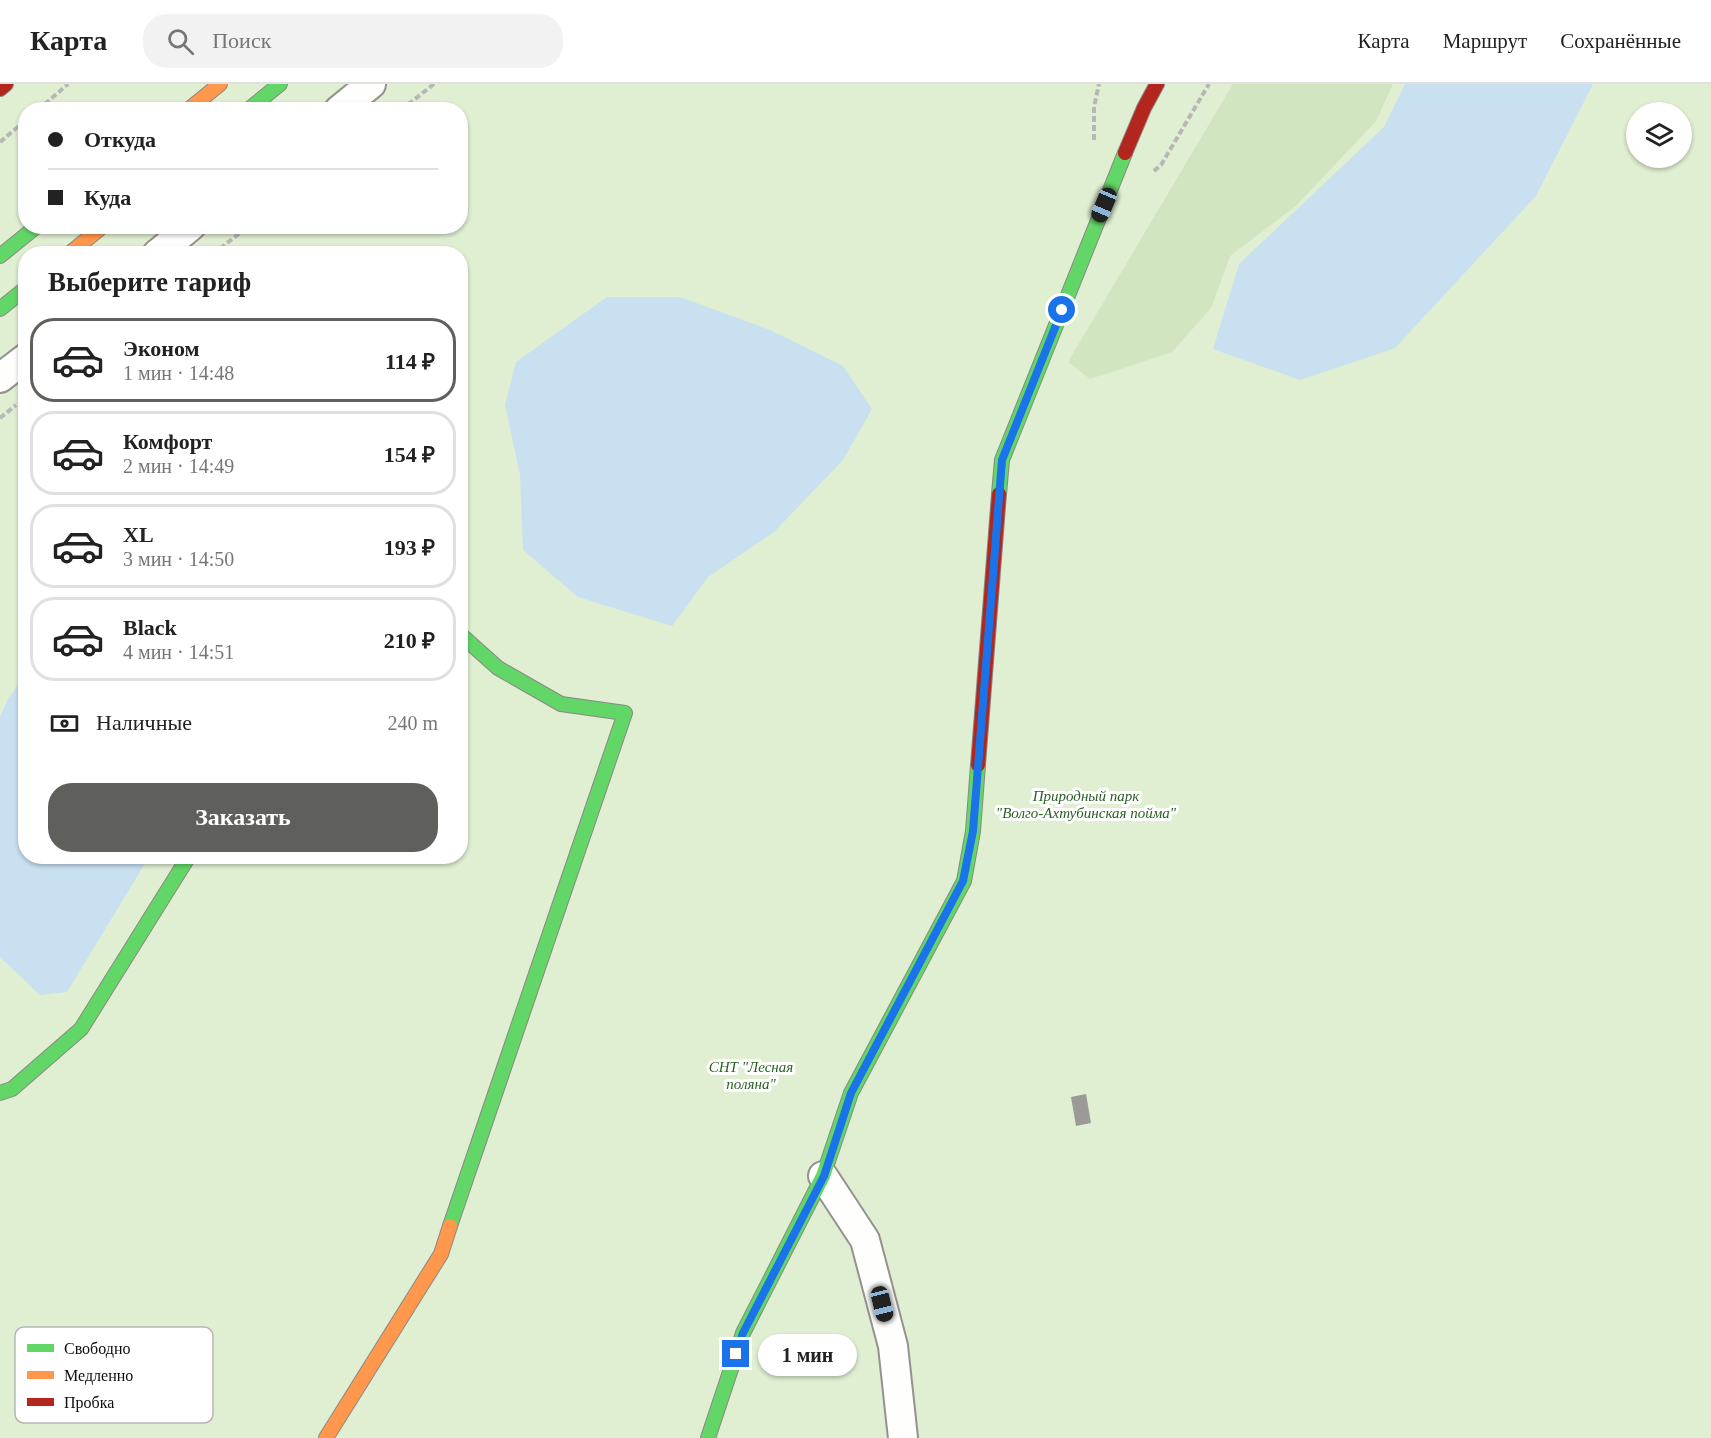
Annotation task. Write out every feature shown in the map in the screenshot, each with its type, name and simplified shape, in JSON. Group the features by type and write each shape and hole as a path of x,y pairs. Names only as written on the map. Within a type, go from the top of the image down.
{"street":[{"path":"0,89 6,84"},
{"path":"198,102 220,84"},
{"path":"258,102 280,84"},
{"path":"349,102 371,84"},
{"path":"708,1438 743,1333 824,1176 851,1093 963,881 973,831 1002,460 1151,92"},
{"path":"0,256 28,234"},
{"path":"79,246 93,234"},
{"path":"167,246 181,234"},
{"path":"0,309 18,294"},
{"path":"0,378 18,364"},
{"path":"326,1438 441,1254 625,713 561,704 498,668 468,641"},
{"path":"0,1094 12,1089 81,1029 184,864"},
{"path":"824,1176 865,1240 893,1346 903,1438"}],"path":[{"path":"47,102 68,84"},
{"path":"410,102 434,84"},
{"path":"0,142 18,127"},
{"path":"223,246 239,234"},
{"path":"0,418 17,405"}],"green space":[{"name":"Природный парк \"Волго-Ахтубинская пойма\"","path":"0,84 1711,84 1711,1438 0,1438"},
{"path":"1233,84 1393,84 1376,121 1297,205 1230,256 1211,308 1172,352 1090,379 1068,362"}],"water":[{"path":"1405,84 1593,84 1536,196 1395,348 1300,380 1213,349 1239,264 1384,127"},
{"path":"607,297 680,297 770,330 843,366 872,409 843,460 774,532 708,577 672,626 578,597 523,550 520,475 505,405 516,362"},
{"path":"18,685 18,864 145,864 67,992 40,995 0,957 0,717 8,699"}],"building":[{"path":"1086,1094 1091,1123 1076,1126 1071,1097"}],"traffic: fast":[{"path":"258,102 280,84"},
{"path":"999,494 1002,460 1125,153"},
{"path":"0,256 27,234"},
{"path":"0,309 18,294"},
{"path":"450,1226 625,713 561,704 498,668 468,641"},
{"path":"708,1438 743,1333 823,1176 851,1093 964,881 973,831 978,765"},
{"path":"0,1093 12,1089 81,1029 184,864"}],"traffic: slow":[{"path":"198,102 220,84"},
{"path":"79,246 93,234"},
{"path":"326,1438 441,1254 450,1226"}],"traffic: jam":[{"path":"0,89 6,84"},
{"path":"1125,153 1157,84"},
{"path":"978,765 999,494"}],"route":[{"path":"736,1354 743,1333 824,1176 851,1093 963,881 973,831 1002,460 1062,310"}],"park label":[{"name":"СНТ \"Лесная поляна\"","path":"751,1076"}]}
